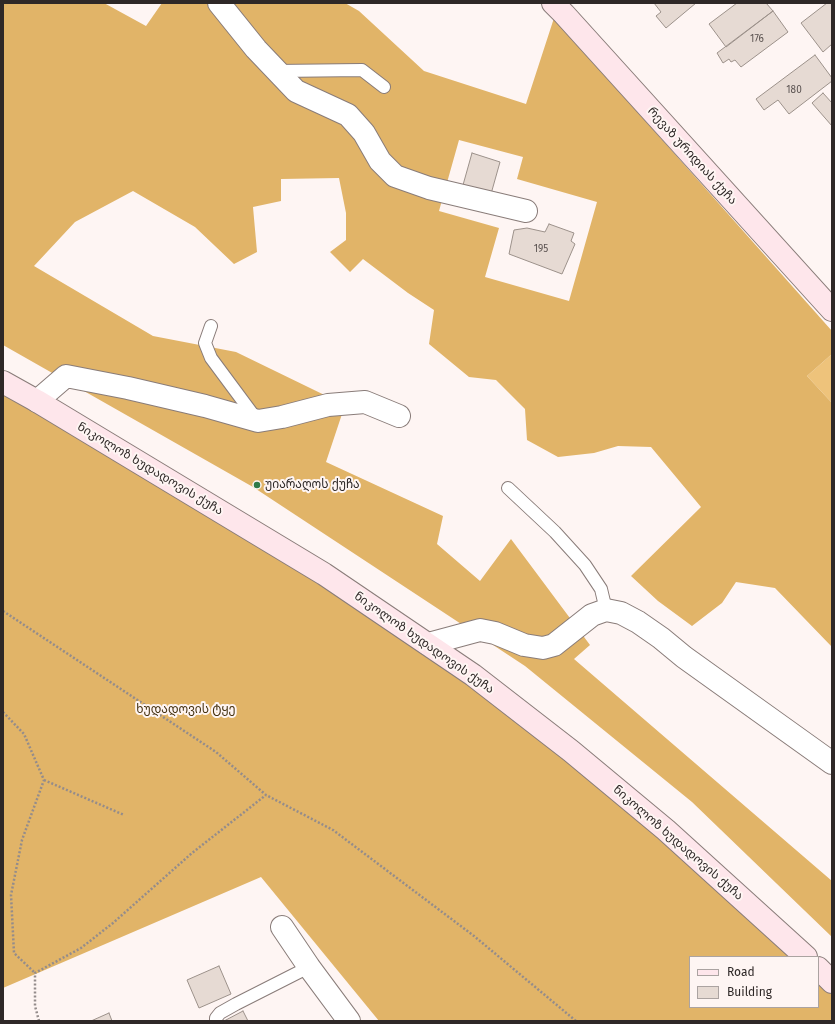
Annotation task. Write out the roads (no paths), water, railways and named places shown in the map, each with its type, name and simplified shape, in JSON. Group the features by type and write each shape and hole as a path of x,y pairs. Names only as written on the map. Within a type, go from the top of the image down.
{"main road":[{"name":"რევაზ ურიდიას ქუჩა","path":"553,3 832,310"},
{"name":"ნიკოლოზ ხუდადოვის ქუჩა","path":"3,382 324,574 473,675 571,751 666,830 805,956"},
{"path":"819,969 832,982"}],"street":[{"path":"219,3 256,49 296,92 348,115 364,133 380,161 395,176 430,188 526,211"},
{"path":"37,401 66,376 205,406 258,421 282,417 328,405 365,402 399,416"},
{"path":"428,644 480,630 495,633 524,645 543,648 554,645 592,615 606,610 621,613 655,634 684,657 832,763"},
{"path":"282,927 309,967 349,1021"}],"lane":[{"path":"276,71 362,70 384,87"},
{"path":"211,326 206,343 211,358 258,421"},
{"path":"508,488 555,532 585,565 601,589 606,610"},
{"path":"216,1021 216,1018 220,1013 309,967"}],"place":[{"name":"უიარაღოს ქუჩა","path":"257,485"}],"park label":[{"name":"ხუდადოვის ტყე","path":"186,710"}]}
